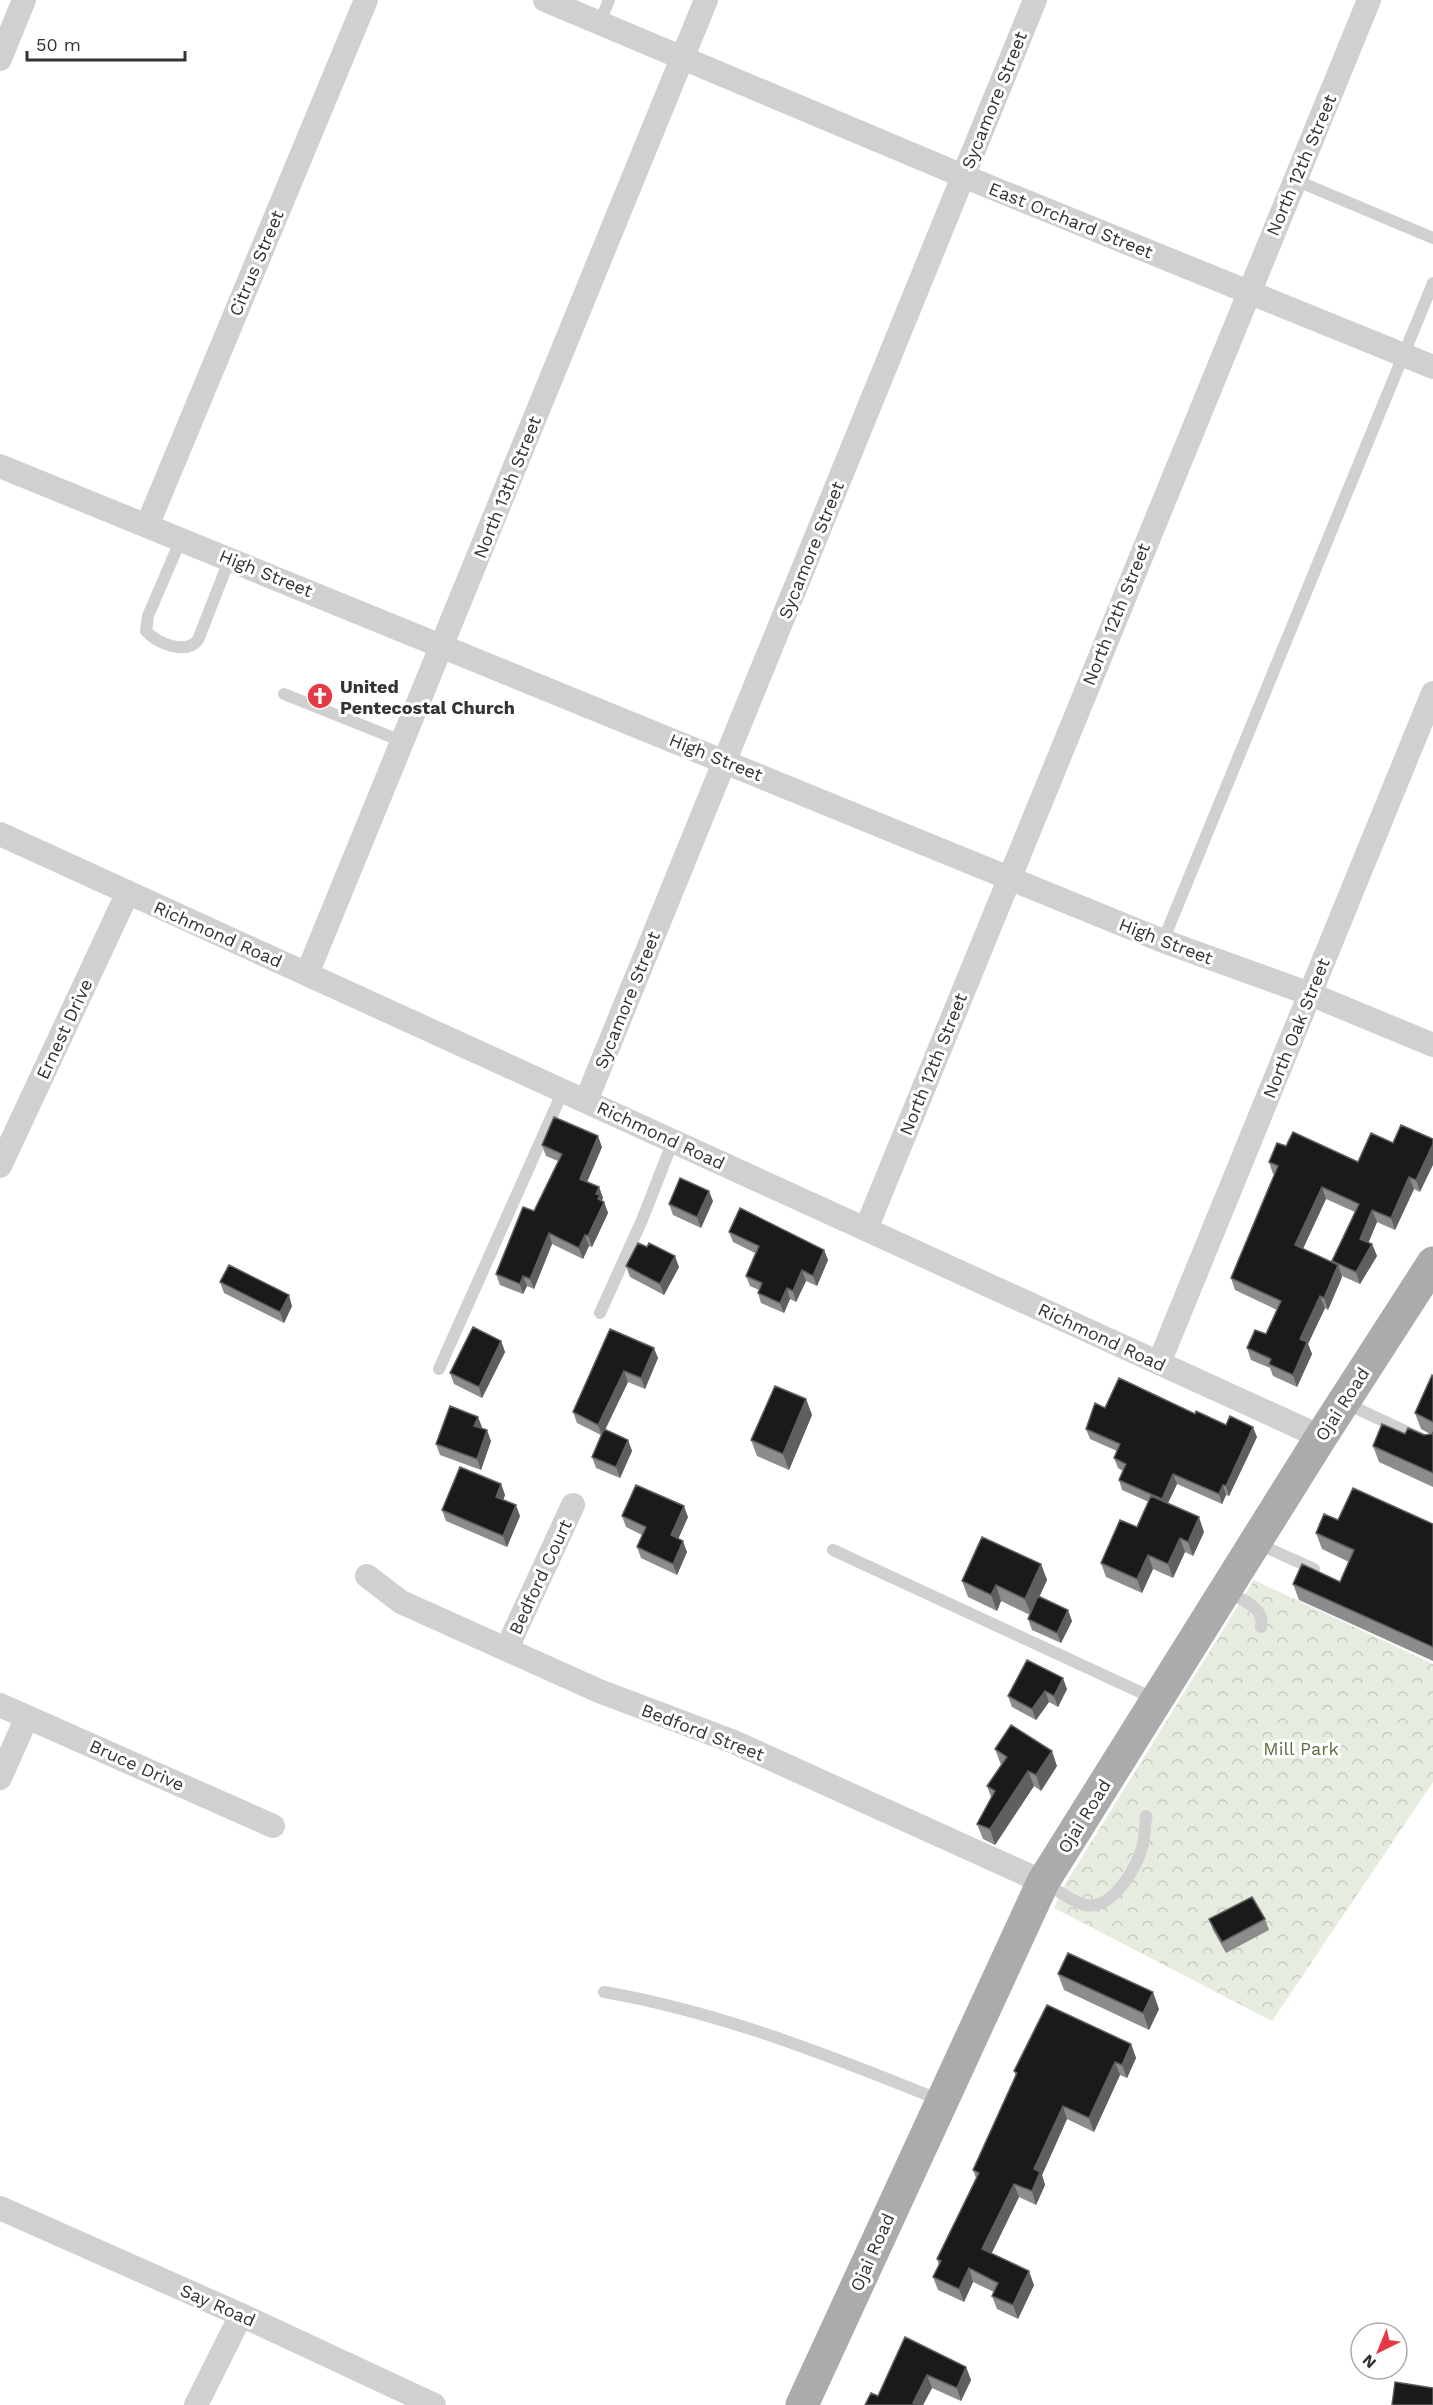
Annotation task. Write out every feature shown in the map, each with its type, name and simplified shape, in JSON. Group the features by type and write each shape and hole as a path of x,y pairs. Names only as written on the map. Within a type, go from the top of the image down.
{"main road":[{"name":"Ojai Road","path":"802,2405 1043,1882 1321,1437 1433,1263"}],"street":[{"path":"0,59 24,0"},
{"name":"Citrus Street","path":"147,526 366,0"},
{"name":"East Orchard Street","path":"545,0 963,176 1433,366"},
{"name":"North 13th Street","path":"307,974 404,742 706,0"},
{"name":"Sycamore Street","path":"586,1101 1035,0"},
{"name":"North 12th Street","path":"866,1229 1369,0"},
{"name":"High Street","path":"2,472 230,558 1163,941 1310,994 1433,1045"},
{"name":"North Oak Street","path":"1159,1363 1433,693"},
{"name":"Richmond Road","path":"0,834 1321,1437"},
{"name":"Ernest Drive","path":"0,1166 128,892"},
{"name":"Bedford Court","path":"507,1648 573,1505"},
{"name":"Bedford Street","path":"367,1576 401,1602 599,1691 734,1742 1043,1882"},
{"name":"Bruce Drive","path":"0,1705 273,1826"},
{"path":"0,1778 27,1717"},
{"name":"Say Road","path":"0,2208 241,2315 434,2405"},
{"path":"196,2405 241,2315"}],"lane":[{"path":"600,22 609,0"},
{"path":"1294,180 1433,238"},
{"path":"1163,941 1433,283"},
{"path":"181,539 148,616 146,631 152,637 183,649 193,646 198,640 230,558"},
{"path":"284,694 404,742"},
{"path":"439,1369 563,1091"},
{"path":"600,1313 642,1220 673,1141"},
{"path":"1344,1402 1433,1444"},
{"path":"1256,1543 1314,1569"},
{"path":"833,1550 1156,1700"},
{"path":"1225,1591 1256,1608 1261,1615 1261,1627"},
{"path":"1043,1882 1086,1905 1100,1904 1113,1895 1136,1861 1143,1844 1146,1816"},
{"path":"604,1992 648,1999 810,2048 941,2100"}],"green space":[{"name":"Mill Park","path":"1254,1580 1433,1664 1433,1782 1272,2021 1054,1908 1064,1886"}],"building":[{"path":"554,1117 598,1136 580,1179 599,1187 596,1194 600,1195 598,1199 604,1202 588,1236 585,1235 579,1248 549,1233 530,1279 523,1276 520,1284 496,1274 523,1207 534,1211 562,1154 542,1145"},
{"path":"1401,1125 1433,1139 1433,1144 1416,1180 1409,1177 1391,1218 1372,1210 1360,1239 1372,1244 1356,1272 1332,1261 1359,1204 1322,1187 1295,1245 1338,1265 1324,1298 1320,1296 1300,1339 1307,1342 1293,1375 1269,1364 1271,1359 1247,1348 1255,1330 1266,1334 1281,1301 1231,1278 1278,1166 1269,1162 1277,1143 1286,1146 1293,1132 1358,1162 1371,1133 1393,1143"},
{"path":"680,1178 709,1191 697,1217 669,1204"},
{"path":"740,1208 824,1250 813,1276 802,1270 793,1291 787,1288 780,1303 758,1293 762,1283 746,1276 759,1246 729,1232"},
{"path":"638,1243 647,1247 649,1243 675,1256 660,1284 626,1266"},
{"path":"229,1265 289,1295 280,1312 220,1282"},
{"path":"473,1327 501,1341 479,1387 450,1373"},
{"path":"610,1329 654,1348 641,1378 624,1371 598,1425 573,1412"},
{"path":"1433,1376 1433,1422 1415,1413"},
{"path":"1119,1378 1195,1414 1196,1411 1226,1425 1230,1416 1253,1427 1226,1486 1223,1485 1219,1494 1173,1474 1162,1499 1119,1480 1126,1464 1114,1458 1120,1444 1086,1429 1095,1403 1105,1408"},
{"path":"775,1386 806,1399 783,1454 751,1440"},
{"path":"450,1406 478,1417 474,1426 487,1430 477,1459 436,1444"},
{"path":"1382,1424 1405,1434 1408,1428 1424,1435 1433,1432 1433,1473 1373,1446"},
{"path":"604,1429 628,1440 616,1467 592,1457"},
{"path":"460,1467 501,1484 496,1497 516,1505 503,1536 442,1510"},
{"path":"636,1485 684,1506 671,1535 683,1541 673,1564 637,1547 646,1527 622,1516"},
{"path":"1353,1488 1433,1524 1433,1647 1293,1584 1302,1564 1340,1582 1354,1550 1316,1533 1324,1514 1338,1520"},
{"path":"1151,1496 1199,1517 1188,1542 1180,1538 1168,1564 1148,1555 1137,1579 1101,1563 1120,1520 1137,1527"},
{"path":"982,1537 1041,1564 1025,1599 996,1585 991,1595 962,1581"},
{"path":"1038,1596 1068,1610 1057,1633 1028,1619"},
{"path":"1027,1660 1063,1678 1054,1696 1045,1691 1032,1709 1008,1696"},
{"path":"1011,1725 1052,1751 1036,1775 1028,1771 990,1829 977,1824 995,1791 987,1786 1007,1757 995,1749"},
{"path":"1252,1897 1265,1919 1222,1942 1209,1919"},
{"path":"1068,1953 1153,1992 1143,2013 1058,1974"},
{"path":"1047,2005 1131,2044 1122,2065 1115,2062 1089,2118 1063,2106 1034,2169 1040,2172 1032,2191 1014,2184 982,2249 1029,2271 1013,2305 992,2296 998,2283 969,2268 959,2289 933,2277 941,2261 937,2259 979,2173 973,2170 1017,2073 1014,2071"},
{"path":"905,2337 966,2367 957,2388 927,2375 913,2403 917,2405 865,2405 871,2393 878,2396"},
{"path":"1395,2382 1433,2388 1433,2405 1392,2405"}],"place":[{"name":"United Pentecostal Church","path":"320,696"}]}
